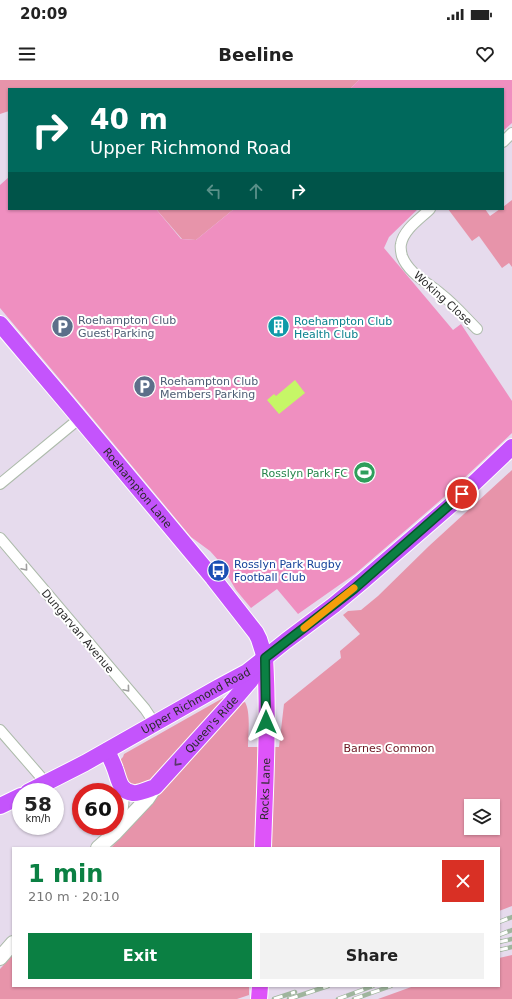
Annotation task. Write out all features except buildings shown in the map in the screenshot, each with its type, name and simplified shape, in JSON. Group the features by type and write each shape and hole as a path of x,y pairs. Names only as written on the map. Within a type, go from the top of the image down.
{"highway":[{"name":"Roehampton Lane","path":"0,324 213,578 259,639 265,658"},
{"name":"Upper Richmond Road","path":"47,783 248,672 368,577 452,504 512,448"},
{"name":"Queen's Ride","path":"155,787 250,681 265,658"},
{"path":"107,751 116,770 119,782 124,789 137,793 155,787"},
{"path":"0,806 12,800"}],"main road":[{"name":"Rocks Lane","path":"263,847 266,717 265,658"},
{"name":"Queen's Ride","path":"99,847 115,833 147,799 155,787"},
{"name":"Queen's Ride","path":"99,847 106,835"},
{"path":"0,958 12,944"},
{"path":"259,999 260,987"}],"street":[{"path":"504,141 512,134"},
{"name":"Woking Close","path":"429,210 409,229 403,238 400,248 404,260 412,271 424,282 442,294 477,329"},
{"path":"0,484 80,418"},
{"name":"Dungarvan Avenue","path":"0,538 145,709 155,724"},
{"path":"0,730 44,783"}],"green space":[{"path":"0,80 359,80 351,88 8,88 8,111 0,114"},
{"path":"512,200 512,267 509,263 502,268 479,236 472,241 449,210 486,210 490,216 499,210 504,210 504,206"},
{"path":"157,210 233,210 196,240 182,239"},
{"name":"Barnes Common","path":"512,470 512,906 500,911 500,847 112,847 242,703 245,702 248,712 248,747 279,747 284,704 341,658 340,651 360,634 343,615 348,611 361,610 378,596 429,546"},
{"path":"223,698 225,699 152,781 138,788 126,780 120,760 124,754"},
{"path":"512,955 512,999 378,999 411,987 500,987 500,958"},
{"path":"12,956 12,987 249,987 249,995 237,999 0,999 0,969"}],"shaded area":[{"path":"359,80 512,80 512,123 504,130 504,88 351,88"},
{"path":"8,178 8,210 157,210 181,239 196,240 233,210 417,210 389,237 384,248 453,330 461,324 512,401 512,433 443,498 355,574 298,614 277,589 251,608 236,590 219,561 210,551 191,537 0,308 0,185"},
{"path":"295,380 305,393 279,414 267,400 274,394 276,396"}],"railway":[{"path":"500,922 512,917"},
{"path":"500,935 512,930"},
{"path":"500,942 512,939"},
{"path":"500,950 512,947"},
{"path":"289,999 325,987"},
{"path":"338,999 370,987"},
{"path":"354,999 388,987"},
{"path":"274,999 295,992"}],"slow traffic":[{"path":"304,628 354,588"}],"place":[{"name":"Roehampton Club Guest Parking","path":"63,326"},
{"name":"Roehampton Club Health Club","path":"278,327"},
{"name":"Roehampton Club Members Parking","path":"145,387"},
{"name":"Rosslyn Park FC","path":"364,473"},
{"name":"Rosslyn Park Rugby Football Club","path":"219,570"}],"route":[{"path":"266,722 265,658 354,589 462,494"}]}
